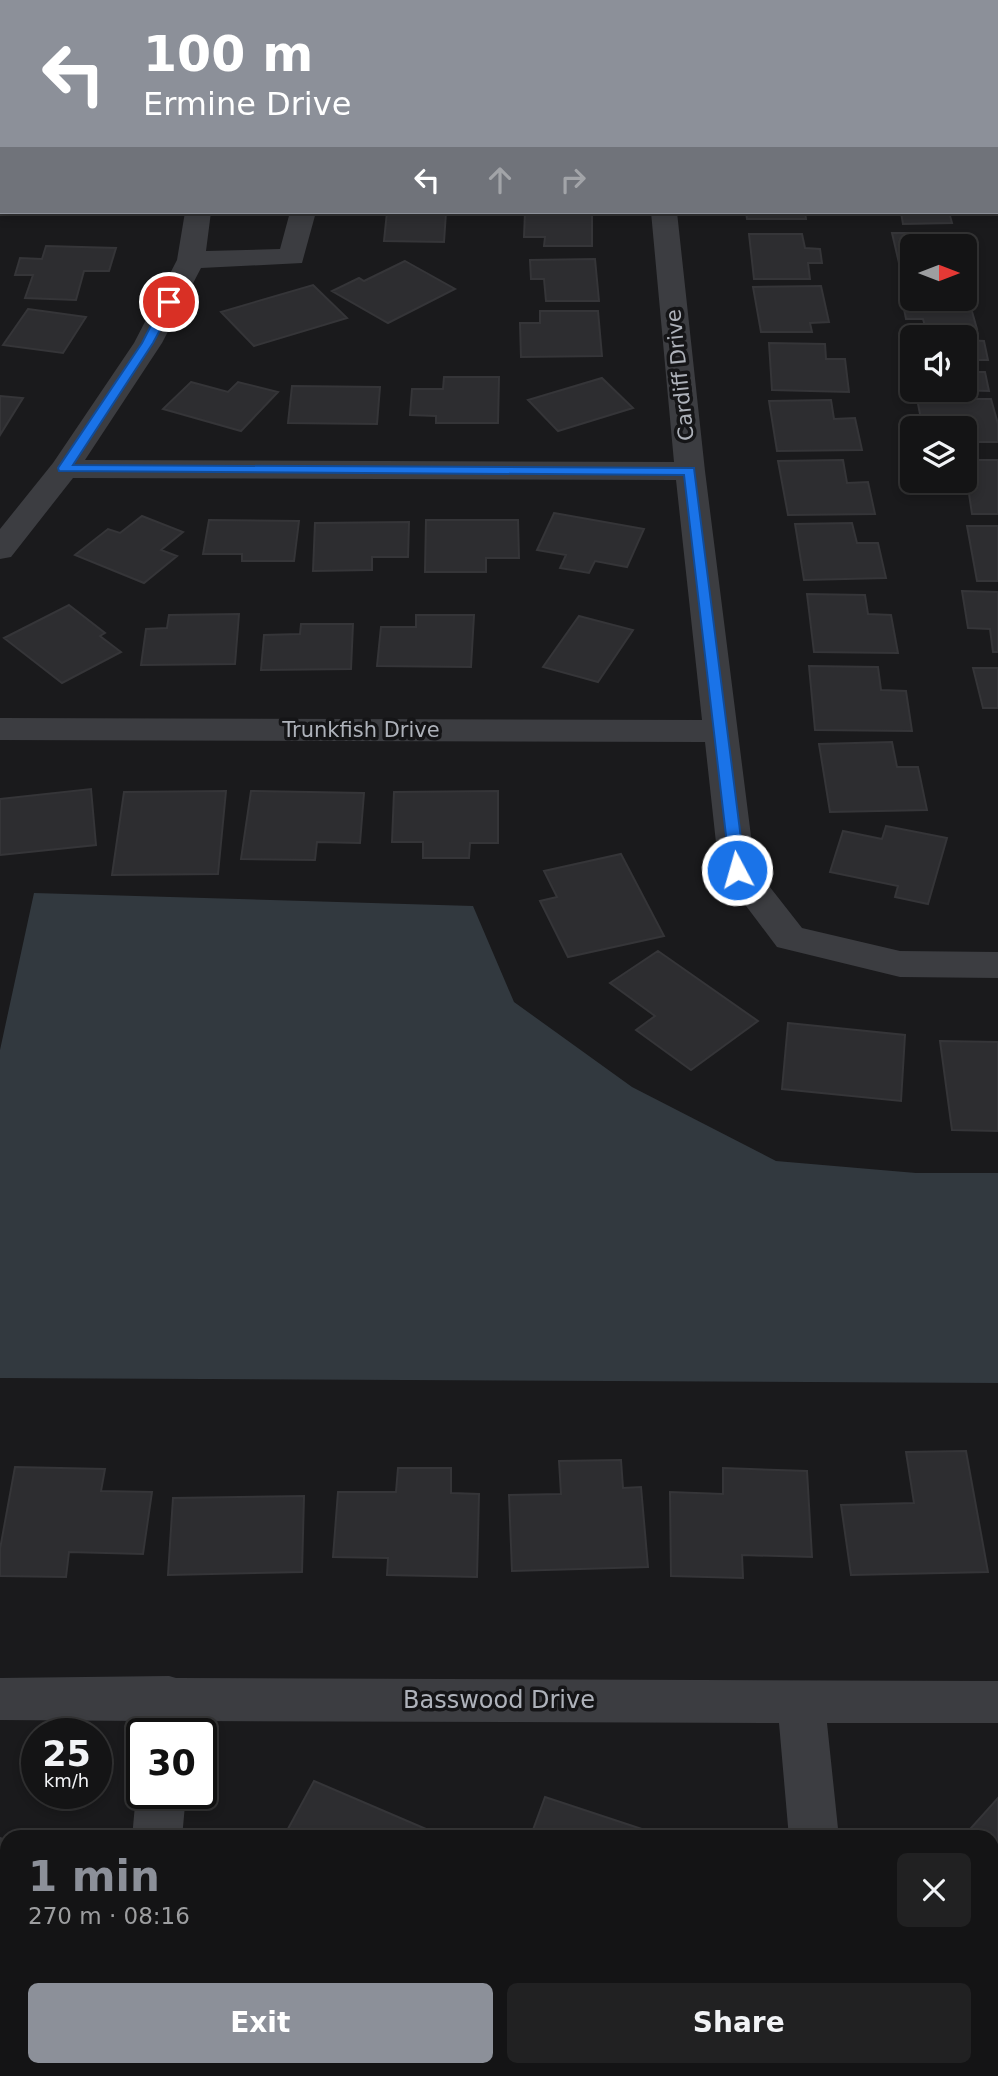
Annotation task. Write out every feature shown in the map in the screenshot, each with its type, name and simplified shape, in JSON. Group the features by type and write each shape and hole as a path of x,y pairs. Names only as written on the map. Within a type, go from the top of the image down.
{"street":[{"path":"0,550 64,468 148,343 191,260 198,214"},
{"path":"191,260 292,257 303,214"},
{"name":"Cardiff Drive","path":"664,214 690,471 737,870 790,937 900,964 998,965"},
{"path":"64,468 690,471"},
{"name":"Trunkfish Drive","path":"0,730 722,730"},
{"name":"Basswood Drive","path":"0,1699 168,1716 801,1702 998,1702"},
{"path":"801,1702 813,1830"},
{"path":"158,1830 159,1809"}],"shaded area":[{"path":"34,893 473,906 514,1002 632,1087 776,1161 916,1173 998,1173 998,1383 0,1378 0,1050"}],"building":[{"path":"387,214 446,214 444,242 384,241"},
{"path":"525,214 592,214 592,246 544,246 545,237 524,237"},
{"path":"746,214 805,214 806,219 747,219"},
{"path":"901,214 950,214 952,223 903,224"},
{"path":"892,233 950,233 900,234 900,267"},
{"path":"749,234 802,234 805,248 820,249 822,263 808,263 810,279 754,279"},
{"path":"46,246 116,248 109,271 84,271 76,300 25,298 33,275 15,275 20,258 42,259"},
{"path":"595,259 599,301 546,301 544,279 531,279 530,260"},
{"path":"405,261 455,289 388,323 332,291 359,278 364,281"},
{"path":"313,285 347,318 254,346 221,312"},
{"path":"821,286 829,322 810,323 812,332 761,332 753,287"},
{"path":"28,309 86,317 63,353 3,345"},
{"path":"540,311 598,311 602,356 521,357 520,323 540,323"},
{"path":"905,312 972,312 976,325 925,325 923,319 906,319"},
{"path":"977,341 984,341 988,360 977,360"},
{"path":"769,343 825,344 826,359 845,359 849,392 772,390"},
{"path":"977,372 985,372 989,391 977,391"},
{"path":"444,377 499,377 498,423 436,423 436,416 410,415 412,389 443,389"},
{"path":"602,378 633,408 558,431 528,400"},
{"path":"191,382 228,392 238,382 278,392 241,431 163,409"},
{"path":"292,386 380,387 377,424 288,423"},
{"path":"0,396 23,398 0,435"},
{"path":"977,399 991,399 998,424 998,442 977,442 977,416 920,416 918,402 977,402"},
{"path":"831,400 834,419 855,418 862,450 777,451 769,401"},
{"path":"843,460 847,483 868,482 875,514 788,515 778,461"},
{"path":"977,460 998,460 998,514 972,514 969,493 977,493"},
{"path":"554,513 644,529 627,567 595,561 589,573 560,568 566,555 537,550"},
{"path":"142,516 183,532 161,550 177,556 144,583 75,555 108,529 120,533"},
{"path":"209,520 299,521 294,561 242,561 242,554 203,554"},
{"path":"426,520 518,520 519,558 486,558 486,572 425,572"},
{"path":"409,522 408,557 372,557 372,570 313,571 315,523"},
{"path":"852,523 857,543 878,543 886,578 804,580 795,524"},
{"path":"967,526 998,526 998,581 977,581"},
{"path":"962,591 998,592 998,652 993,652 990,629 968,628"},
{"path":"807,594 865,595 868,614 891,615 898,653 814,652"},
{"path":"69,605 105,633 100,636 121,652 62,683 4,638"},
{"path":"239,614 235,664 141,665 146,629 167,628 169,615"},
{"path":"416,615 474,615 471,667 377,666 381,627 416,627"},
{"path":"579,616 633,630 598,682 543,667"},
{"path":"301,624 353,624 351,669 261,670 264,635 300,634"},
{"path":"809,666 878,667 881,690 906,691 912,731 815,730"},
{"path":"973,668 998,668 998,708 983,708"},
{"path":"892,742 897,767 918,767 927,810 830,812 819,744"},
{"path":"91,789 96,845 0,855 0,799"},
{"path":"226,791 218,874 112,875 124,792"},
{"path":"251,791 364,793 360,843 317,842 315,860 241,859"},
{"path":"498,791 498,843 470,843 469,858 423,858 423,842 392,842 394,792"},
{"path":"886,826 947,838 928,904 895,897 898,886 830,872 843,831 882,839"},
{"path":"621,854 664,936 568,957 540,901 557,897 544,871"},
{"path":"658,951 758,1021 691,1070 636,1030 655,1016 610,983"},
{"path":"788,1023 905,1035 901,1101 782,1089"},
{"path":"940,1041 998,1042 998,1131 952,1130"},
{"path":"966,1451 988,1572 851,1575 841,1505 914,1503 906,1452"},
{"path":"621,1460 623,1488 641,1487 648,1567 512,1571 509,1495 561,1494 559,1461"},
{"path":"15,1467 105,1469 101,1491 152,1492 143,1554 69,1552 66,1577 0,1576 0,1549"},
{"path":"398,1468 451,1468 451,1493 479,1494 477,1577 387,1575 388,1558 333,1557 338,1492 396,1492"},
{"path":"723,1468 807,1471 812,1557 742,1555 743,1578 671,1576 670,1492 723,1494"},
{"path":"304,1496 302,1572 168,1575 173,1498"},
{"path":"314,1781 428,1830 287,1830"},
{"path":"545,1797 645,1830 533,1830"},
{"path":"998,1798 998,1830 969,1830"}],"route":[{"path":"169,302 148,343 64,468 690,471 737,870"}]}
